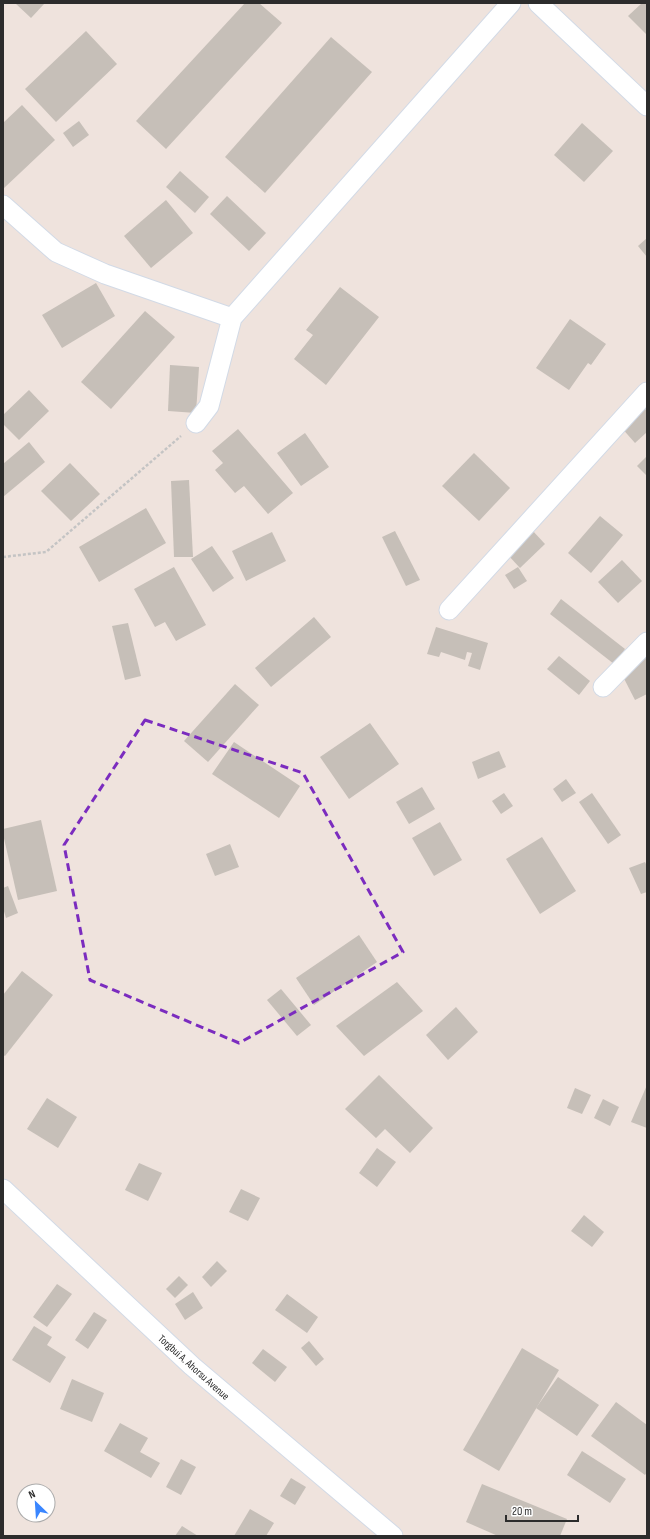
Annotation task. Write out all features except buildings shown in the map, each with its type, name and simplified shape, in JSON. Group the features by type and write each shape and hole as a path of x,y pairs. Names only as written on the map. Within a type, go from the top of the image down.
{"street":[{"path":"196,423 209,406 232,318 511,3"},
{"path":"538,3 647,106"},
{"path":"3,205 56,252 106,274 232,318"},
{"path":"448,610 647,392"},
{"path":"603,687 647,642"},
{"name":"Torgbui A. Ahorsu Avenue","path":"3,1190 192,1366 393,1536"}],"path":[{"path":"3,557 46,552 196,423"}],"highlighted area":[{"path":"145,720 303,773 403,952 239,1043 90,980 64,845"}]}
